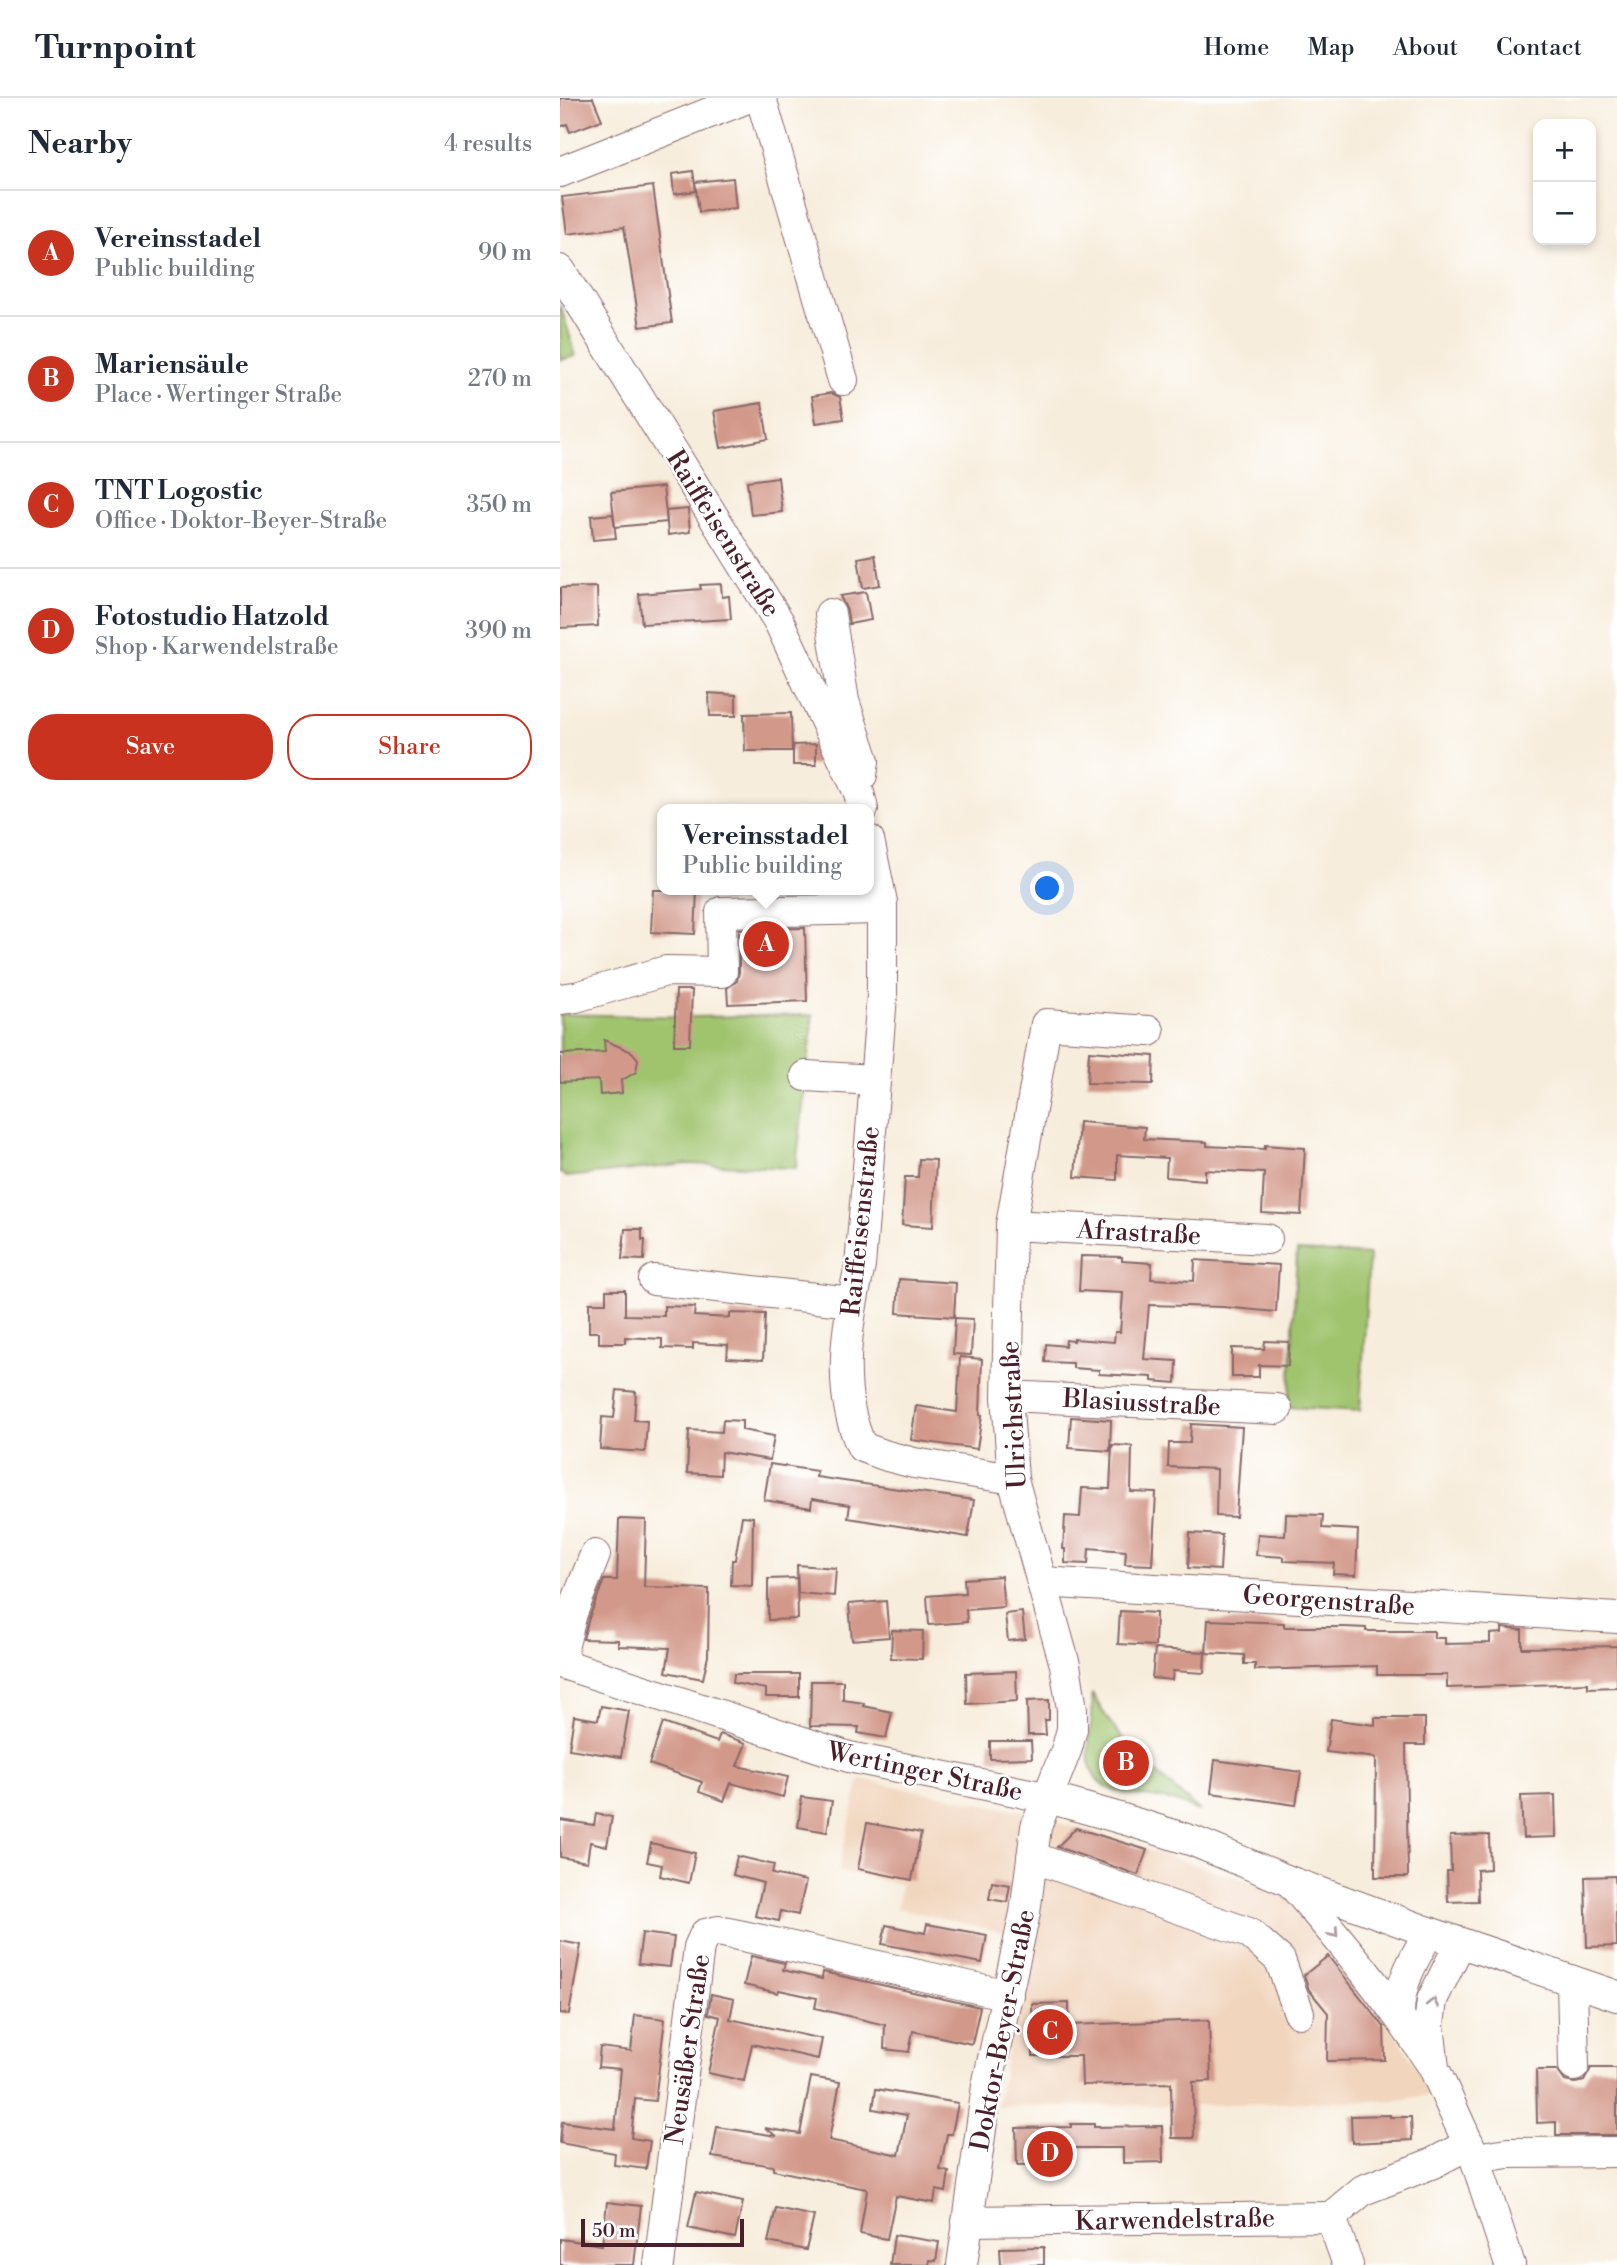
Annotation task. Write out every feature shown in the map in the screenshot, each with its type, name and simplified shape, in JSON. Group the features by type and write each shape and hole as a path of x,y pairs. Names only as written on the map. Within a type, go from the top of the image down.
{"street":[{"path":"761,98 844,380"},
{"path":"560,172 732,101"},
{"name":"Raiffeisenstraße","path":"560,270 779,622 861,801"},
{"path":"830,614 844,701 864,761 861,801"},
{"name":"Raiffeisenstraße","path":"874,867 882,909 882,996 860,1266 852,1302 845,1385 854,1431 862,1447 905,1461 1013,1479"},
{"path":"560,999 576,997 666,971 722,972 722,912 882,909"},
{"name":"Ulrichstraße","path":"1049,1798 1072,1729 1072,1709 1065,1665 1013,1479 1007,1396 1011,1225 1046,1024 1149,1031"},
{"path":"806,1076 874,1080"},
{"name":"Afrastraße","path":"1011,1225 1267,1239"},
{"path":"654,1280 852,1302"},
{"name":"Blasiusstraße","path":"1007,1396 1277,1409"},
{"path":"560,1662 572,1613 595,1555"},
{"name":"Georgenstraße","path":"1042,1582 1617,1618"},
{"name":"Wertinger Straße","path":"560,1662 849,1757 1049,1798 1193,1841 1289,1881 1617,1996"},
{"name":"Doktor-Beyer-Straße","path":"962,2265 987,2087 1025,1913 1036,1827 1049,1798"},
{"path":"1032,1857 1249,1933 1280,1960 1299,2013"},
{"name":"Wertinger Straße","path":"1289,1881 1352,1954 1399,2015 1434,2068"},
{"name":"Neusäßer Straße","path":"659,2265 699,1947 705,1934 718,1931 1008,1995"},
{"path":"1399,2015 1401,1989 1406,1975 1429,1932"},
{"path":"1460,1942 1432,2000 1429,2025 1434,2068 1472,2151 1510,2265"},
{"path":"1572,1981 1574,2066"},
{"path":"1348,2265 1331,2217 1363,2190 1472,2151 1617,2152"},
{"name":"Karwendelstraße","path":"967,2221 1331,2217"}],"shaded area":[{"path":"860,1779 1024,1812 1281,1891 1340,1953 1402,2044 1431,2094 1401,2100 997,2106 1029,1938 897,1908 901,1884 838,1871"}],"green space":[{"path":"560,304 576,356 560,360"},
{"path":"722,895 858,895 859,898 722,900"},
{"path":"560,1014 691,1017 813,1015 796,1168 688,1164 566,1177 560,1172"},
{"path":"1297,1251 1369,1255 1360,1411 1289,1407"},
{"path":"1092,1693 1126,1743 1200,1811 1168,1800 1117,1791 1098,1781 1092,1772 1089,1759"}],"building":[{"path":"560,98 593,98 602,120 570,132 567,124 560,127"},
{"path":"693,171 696,191 674,194 672,174"},
{"path":"733,178 736,208 699,212 695,182"},
{"path":"653,186 672,323 640,327 624,227 567,234 562,197"},
{"path":"831,393 840,397 844,419 816,423 812,396"},
{"path":"762,403 768,439 721,448 714,411"},
{"path":"778,477 782,512 751,515 747,481"},
{"path":"663,487 667,522 615,527 611,492"},
{"path":"688,509 690,532 668,535 666,511"},
{"path":"613,514 616,538 593,540 591,516"},
{"path":"875,555 880,585 863,588 858,558"},
{"path":"721,584 722,597 729,596 731,619 642,624 639,594 701,589 700,585"},
{"path":"597,587 598,626 560,628 560,588"},
{"path":"866,592 871,620 849,624 840,596"},
{"path":"709,693 736,695 736,716 710,716"},
{"path":"791,713 792,751 745,751 744,714"},
{"path":"816,744 816,765 793,765 793,745"},
{"path":"653,890 657,890 657,895 697,895 695,934 651,932"},
{"path":"805,928 807,1001 728,1004 727,988 737,981 739,972 739,929"},
{"path":"676,990 692,990 690,1045 674,1045"},
{"path":"604,1040 632,1052 638,1059 636,1072 621,1081 622,1093 600,1095 599,1080 560,1082 560,1054 605,1052"},
{"path":"1089,1051 1154,1056 1153,1084 1087,1083"},
{"path":"1079,1122 1145,1127 1144,1139 1207,1142 1207,1146 1265,1149 1265,1145 1305,1148 1301,1215 1262,1213 1264,1173 1205,1170 1205,1180 1166,1177 1167,1158 1117,1155 1117,1180 1075,1177"},
{"path":"919,1159 936,1160 933,1227 902,1225 905,1177 918,1177"},
{"path":"625,1229 642,1229 642,1240 645,1240 644,1260 622,1259"},
{"path":"1081,1256 1122,1257 1122,1261 1152,1263 1151,1279 1194,1281 1195,1260 1279,1265 1276,1312 1149,1305 1144,1359 1177,1361 1176,1383 1152,1381 1152,1377 1099,1374 1099,1370 1073,1368 1073,1363 1045,1362 1046,1344 1065,1346 1066,1340 1074,1339 1114,1342 1115,1332 1120,1332 1123,1293 1079,1291"},
{"path":"899,1279 956,1283 954,1317 897,1313"},
{"path":"606,1290 625,1290 625,1315 664,1316 664,1306 695,1307 694,1316 730,1318 730,1313 765,1314 763,1360 727,1358 728,1345 693,1343 693,1349 662,1348 662,1339 625,1337 625,1343 599,1343 599,1332 589,1332 589,1303 606,1303"},
{"path":"955,1318 973,1319 971,1355 953,1354"},
{"path":"1265,1341 1289,1342 1288,1366 1259,1365 1259,1377 1232,1377 1232,1348 1264,1349"},
{"path":"960,1357 982,1359 982,1415 977,1449 911,1440 916,1406 957,1412"},
{"path":"617,1390 636,1392 634,1420 647,1421 645,1452 600,1449 602,1417 614,1418"},
{"path":"1071,1417 1111,1420 1110,1451 1069,1448"},
{"path":"723,1420 742,1421 742,1430 774,1436 770,1460 721,1452 720,1475 687,1473 689,1430 722,1432"},
{"path":"1191,1424 1242,1427 1236,1517 1216,1516 1217,1469 1168,1467 1169,1443 1190,1443"},
{"path":"1112,1445 1132,1446 1131,1492 1156,1493 1152,1565 1125,1564 1126,1551 1089,1548 1088,1564 1065,1563 1065,1516 1080,1517 1082,1488 1110,1489"},
{"path":"770,1464 817,1471 816,1477 974,1500 968,1537 848,1518 850,1505 812,1499 811,1508 764,1500"},
{"path":"1286,1514 1323,1515 1322,1528 1358,1530 1356,1575 1333,1574 1334,1563 1284,1561 1284,1557 1256,1555 1258,1534 1285,1536"},
{"path":"742,1516 753,1517 752,1586 731,1585 732,1560 735,1560"},
{"path":"619,1519 646,1520 644,1587 709,1589 708,1656 703,1679 666,1672 670,1648 618,1646 618,1640 583,1639 604,1580 617,1580"},
{"path":"1190,1533 1222,1535 1220,1570 1188,1568"},
{"path":"797,1565 836,1568 834,1596 798,1593"},
{"path":"1001,1576 1004,1607 966,1610 967,1622 929,1625 927,1596 965,1593 964,1579"},
{"path":"797,1578 798,1619 768,1620 768,1579"},
{"path":"886,1601 889,1637 852,1640 849,1604"},
{"path":"1120,1611 1156,1613 1155,1646 1118,1644"},
{"path":"1022,1612 1025,1639 1008,1641 1005,1614"},
{"path":"1208,1620 1284,1623 1284,1627 1366,1628 1366,1631 1434,1631 1434,1638 1445,1638 1445,1644 1490,1643 1490,1634 1502,1633 1502,1628 1522,1630 1522,1648 1617,1646 1617,1687 1588,1688 1588,1683 1447,1688 1447,1675 1377,1675 1377,1666 1255,1670 1255,1664 1244,1664 1244,1655 1206,1653"},
{"path":"892,1630 923,1631 922,1659 891,1658"},
{"path":"1155,1649 1205,1652 1204,1673 1173,1671 1172,1680 1152,1678"},
{"path":"1016,1671 1017,1701 967,1704 966,1673"},
{"path":"734,1674 799,1674 799,1697 766,1697 766,1689 733,1683"},
{"path":"811,1681 843,1681 843,1700 892,1712 886,1738 858,1733 859,1727 810,1726"},
{"path":"1049,1700 1049,1720 1045,1720 1046,1735 1028,1735 1027,1701"},
{"path":"601,1706 629,1711 621,1757 569,1749 574,1716 598,1720"},
{"path":"1375,1718 1425,1718 1425,1745 1406,1745 1408,1877 1375,1877 1376,1758 1326,1752 1331,1719 1375,1725"},
{"path":"663,1723 717,1742 720,1734 746,1743 737,1766 788,1777 783,1797 731,1783 724,1801 699,1792 702,1782 649,1764"},
{"path":"990,1741 1031,1741 1032,1758 990,1759"},
{"path":"1215,1760 1301,1772 1296,1805 1211,1793"},
{"path":"1555,1795 1556,1837 1523,1838 1521,1796"},
{"path":"802,1797 832,1801 827,1832 798,1827"},
{"path":"596,1814 612,1817 607,1846 590,1842 587,1862 560,1857 560,1820 594,1825"},
{"path":"867,1823 921,1833 912,1880 858,1869"},
{"path":"1076,1828 1147,1850 1138,1875 1057,1847"},
{"path":"1489,1835 1490,1869 1477,1870 1478,1901 1448,1902 1450,1836"},
{"path":"651,1843 695,1853 689,1883 660,1876 662,1865 647,1862"},
{"path":"737,1856 774,1865 772,1874 806,1881 798,1915 781,1911 779,1921 755,1916 763,1883 733,1875"},
{"path":"1615,1876 1617,1946 1587,1947 1585,1877"},
{"path":"992,1882 1010,1885 1007,1902 989,1899"},
{"path":"927,1924 987,1935 982,1963 882,1944 886,1925 925,1933"},
{"path":"642,1933 674,1937 670,1967 638,1964"},
{"path":"560,1941 581,1945 569,2014 560,2013"},
{"path":"751,1956 785,1963 783,1970 822,1979 823,1972 980,2007 972,2044 913,2031 909,2052 884,2049 885,2025 815,2008 817,1998 744,1985"},
{"path":"1328,1956 1384,2027 1385,2060 1327,2061 1328,2013 1309,1990 1304,1975"},
{"path":"711,1994 734,1999 730,2019 822,2039 818,2059 752,2044 744,2081 708,2073 720,2017 708,2014"},
{"path":"1069,2003 1069,2025 1209,2020 1211,2081 1193,2082 1194,2138 1172,2138 1171,2083 1082,2085 1081,2056 1033,2056 1032,2004"},
{"path":"635,2015 665,2019 655,2101 635,2099 631,2138 650,2141 646,2169 614,2165 615,2153 560,2143 562,2122 615,2129 621,2069 598,2067 600,2047 631,2051"},
{"path":"1591,2068 1617,2068 1617,2135 1556,2135 1556,2122 1537,2123 1536,2070 1557,2070 1565,2081 1575,2083 1584,2081"},
{"path":"811,2077 840,2082 829,2140 899,2155 907,2115 873,2109 876,2089 958,2103 952,2134 947,2134 940,2170 949,2172 946,2192 936,2190 934,2203 896,2196 887,2239 860,2234 866,2189 773,2170 773,2166 712,2157 717,2127 777,2136 765,2128 800,2134"},
{"path":"1351,2116 1411,2117 1412,2140 1352,2143"},
{"path":"1071,2124 1094,2124 1094,2127 1162,2126 1163,2162 1123,2163 1123,2148 1062,2148 1063,2164 1017,2165 1016,2128 1071,2127"},
{"path":"696,2192 743,2202 735,2238 688,2228"},
{"path":"607,2202 641,2206 634,2265 560,2265 560,2239 602,2245"},
{"path":"776,2208 814,2216 806,2250 768,2242"},
{"path":"894,2235 939,2242 936,2261 930,2260 929,2265 890,2265"},
{"path":"1044,2247 1044,2265 1001,2265 1000,2248"}],"place":[{"name":"Vereinsstadel","path":"766,944"},
{"name":"Mariensäule","path":"1126,1763"},
{"name":"TNT Logostic","path":"1050,2032"},
{"name":"Fotostudio Hatzold","path":"1050,2154"}]}
